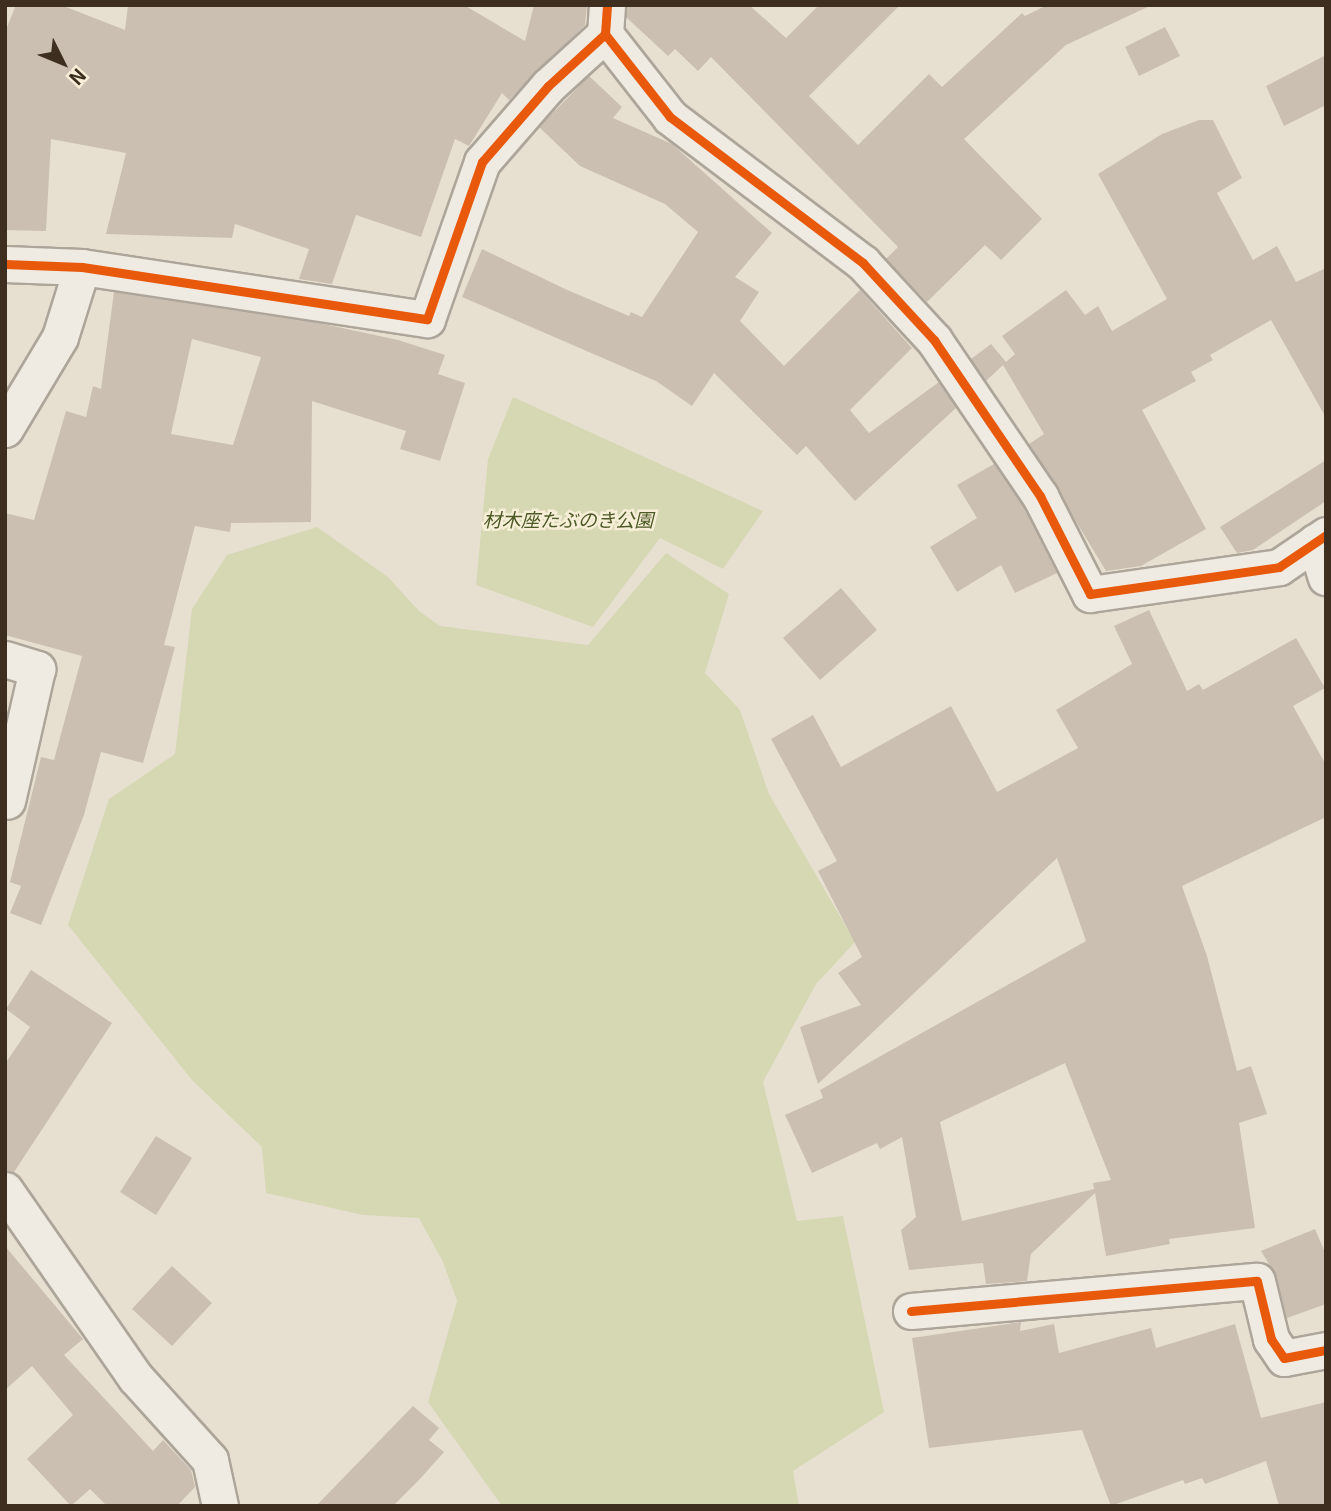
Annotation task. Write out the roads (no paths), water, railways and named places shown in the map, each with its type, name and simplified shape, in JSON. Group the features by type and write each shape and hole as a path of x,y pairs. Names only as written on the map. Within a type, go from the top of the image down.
{"street":[{"path":"5,264 82,267 427,320 482,162 606,20 670,117 863,263 933,341 1040,496 1090,594 1279,567 1320,539 1326,577"},
{"path":"5,429 60,337 82,267"},
{"path":"5,659 37,668 7,801"},
{"path":"5,1190 135,1377 210,1460 220,1506"},
{"path":"911,1311 1257,1281 1270,1339 1284,1358 1326,1350"}],"park label":[{"name":"材木座たぶのき公園","path":"568,519"}]}
